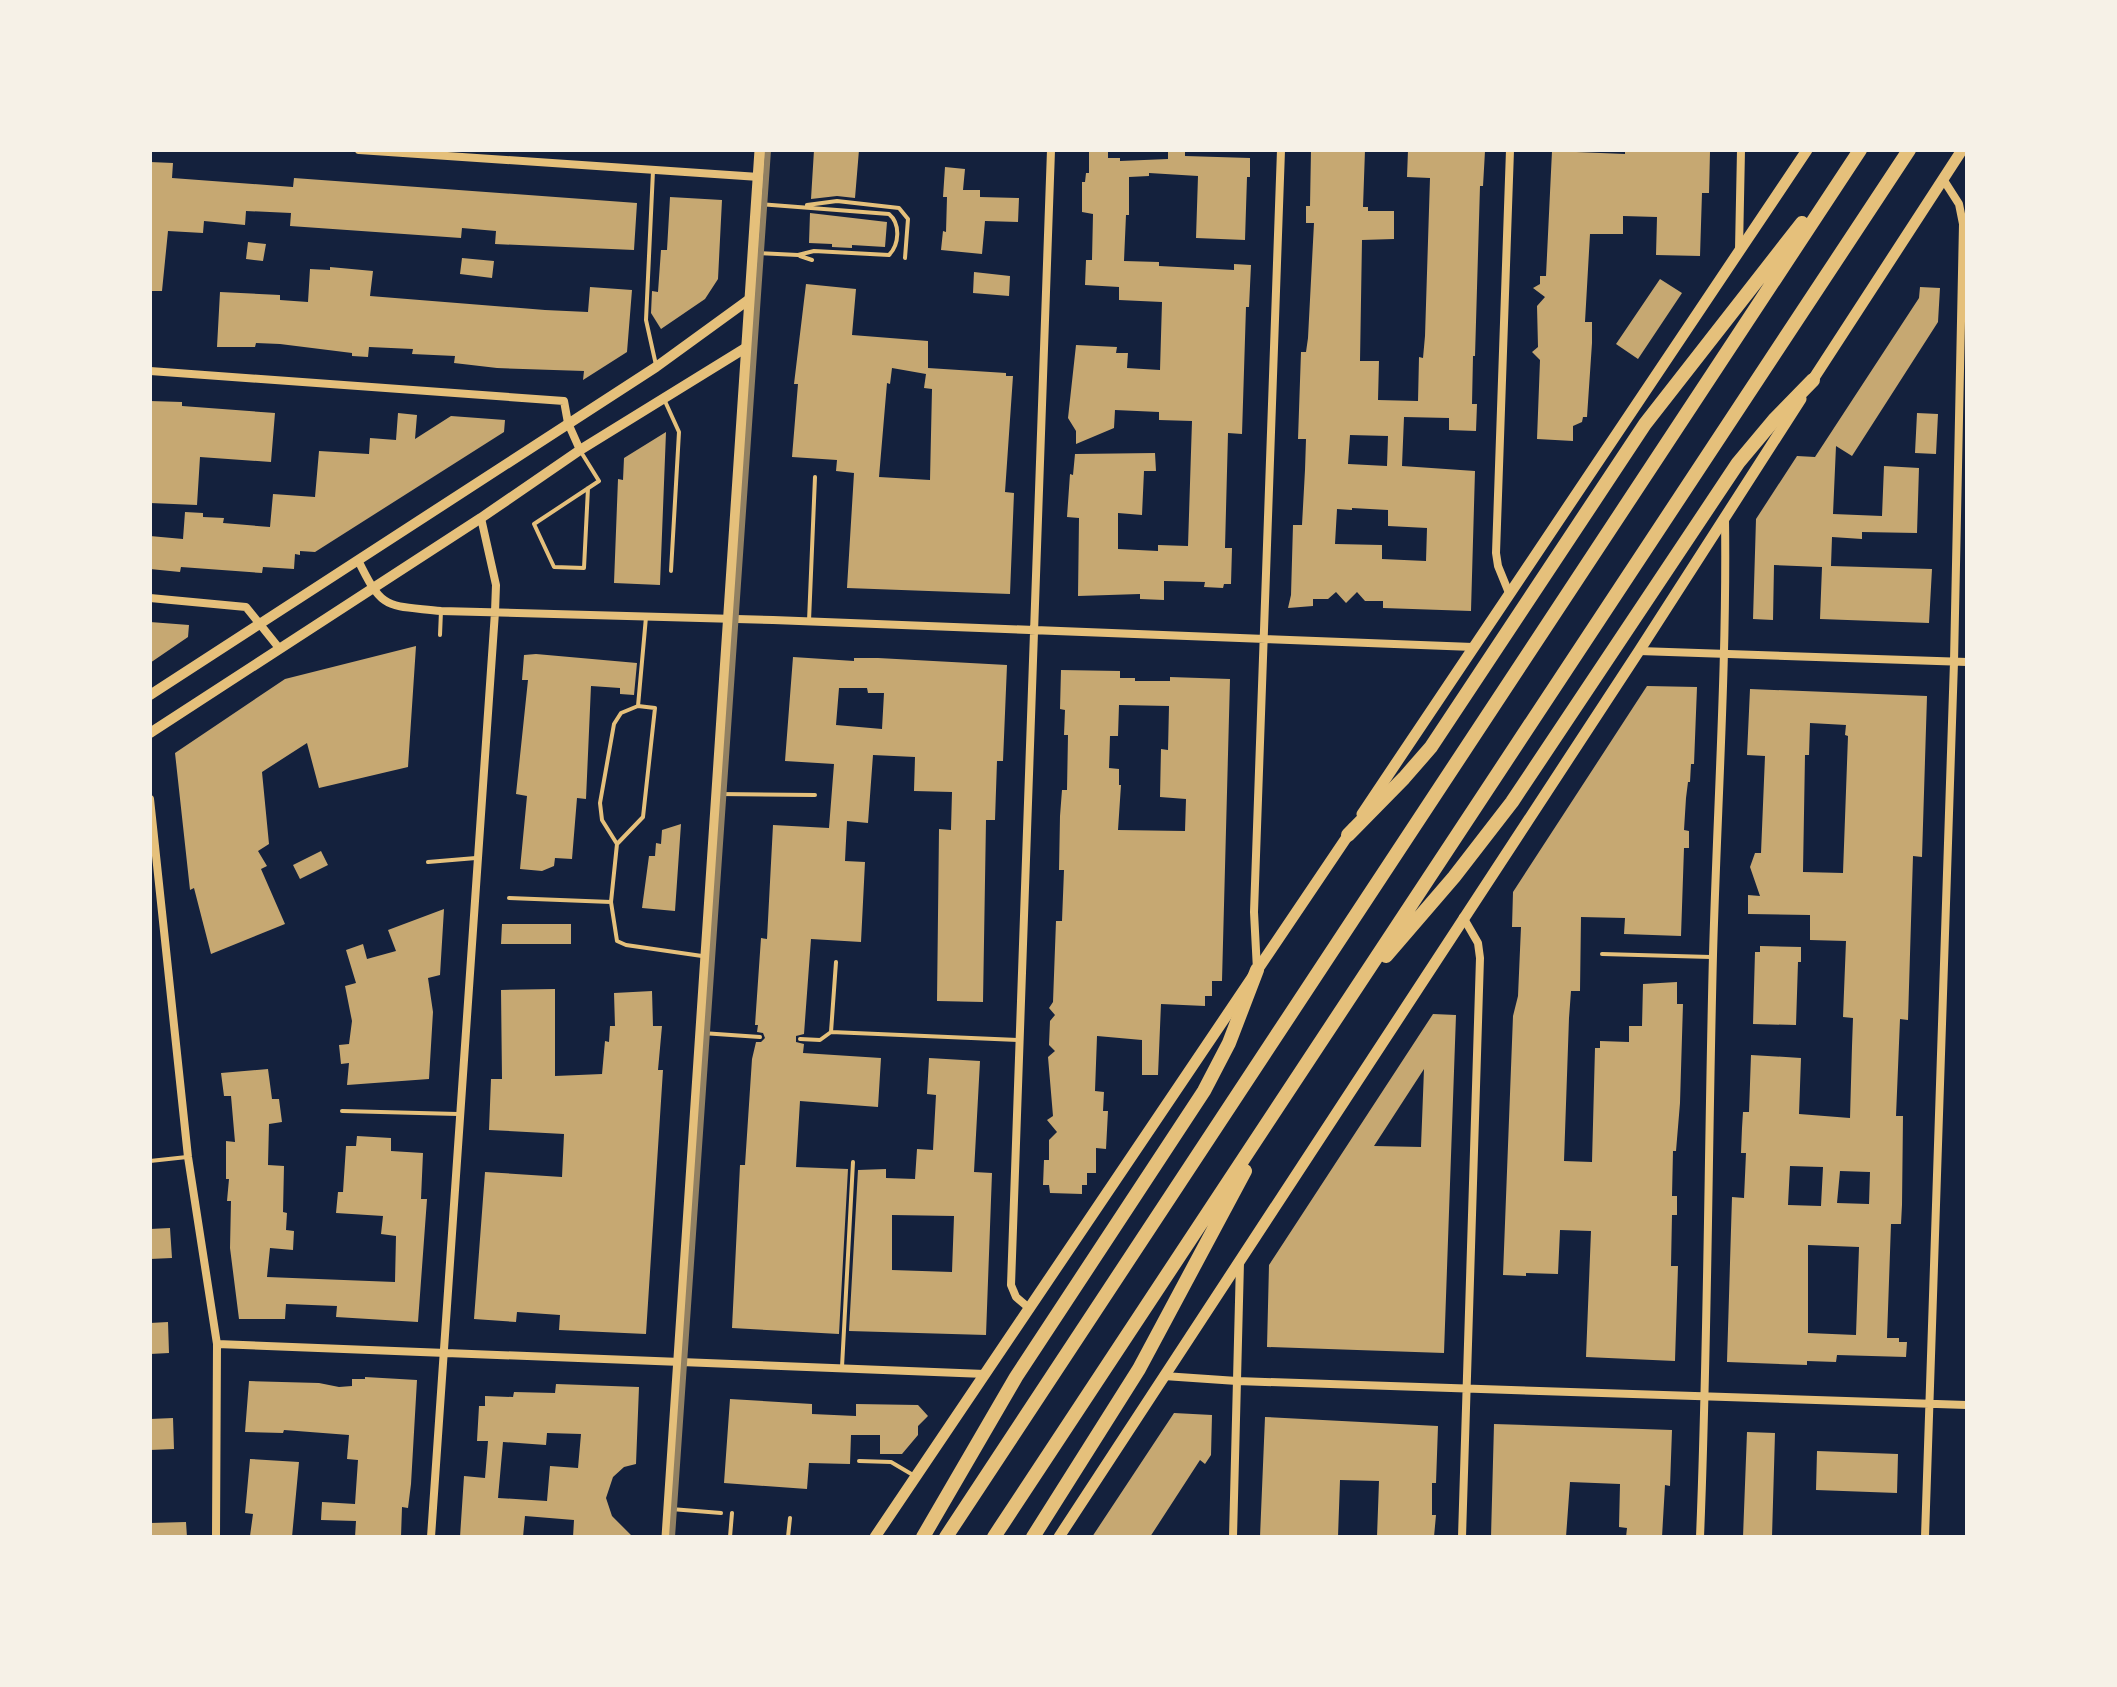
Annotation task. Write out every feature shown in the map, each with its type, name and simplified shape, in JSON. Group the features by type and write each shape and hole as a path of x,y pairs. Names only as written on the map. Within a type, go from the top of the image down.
{"highway":[{"path":"1348,835 1431,747 1652,414 1859,150"},
{"path":"946,1537 1859,150"},
{"path":"994,1537 1909,150"},
{"path":"1351,995 1444,890 1494,826 1738,463 1813,380"},
{"path":"923,1537 1016,1377 1204,1091 1229,1043 1257,970"},
{"path":"1033,1537 1139,1369 1276,1109"}],"main road":[{"path":"667,1537 760,150"},
{"path":"875,1537 1807,150"},
{"path":"1059,1537 1639,651 1962,150"}],"street":[{"path":"359,150 759,177"},
{"path":"1029,1308 1016,1297 1011,1285 1051,150"},
{"path":"1257,970 1254,912 1281,150"},
{"path":"1509,593 1496,553 1510,150"},
{"path":"1739,252 1741,150"},
{"path":"1925,1537 1954,662 1963,224 1959,204 1943,179"},
{"path":"150,695 656,367 751,298"},
{"path":"150,733 580,450 747,347"},
{"path":"150,371 564,401 568,423 580,450"},
{"path":"431,1537 495,612 496,585 481,518"},
{"path":"1700,1537 1706,1397 1713,957 1725,518"},
{"path":"358,560 372,589 387,604 441,611 809,621 1473,647"},
{"path":"150,598 246,607 279,648"},
{"path":"1639,651 1967,662"},
{"path":"150,799 188,1157 217,1344 216,1537"},
{"path":"1462,1537 1480,958 1478,943 1463,917"},
{"path":"1233,1537 1240,1260"},
{"path":"217,1344 985,1374"},
{"path":"1164,1376 1967,1405"}],"lane":[{"path":"653,170 646,320 656,367"},
{"path":"801,205 837,201 899,208 908,219 905,258"},
{"path":"754,253 798,255 814,251 889,255 896,246 897,225 889,214 757,203"},
{"path":"798,255 812,260"},
{"path":"663,397 679,432 671,571"},
{"path":"580,450 599,481 588,488 534,524 554,567 584,568 588,488"},
{"path":"809,621 815,477"},
{"path":"440,635 441,611"},
{"path":"638,706 646,616"},
{"path":"617,844 643,817 655,708 638,706 621,713 614,724 600,803 602,820 617,844 611,902 617,941 626,945 705,956"},
{"path":"716,794 815,795"},
{"path":"428,862 478,858"},
{"path":"509,898 611,902"},
{"path":"1602,954 1713,957"},
{"path":"831,1032 836,962"},
{"path":"800,1039 820,1040 831,1032 1018,1040"},
{"path":"700,1033 760,1037"},
{"path":"342,1111 460,1114"},
{"path":"150,1161 188,1157"},
{"path":"842,1369 853,1162"},
{"path":"859,1461 891,1462 916,1477"},
{"path":"669,1508 721,1513"},
{"path":"730,1537 732,1513"},
{"path":"788,1537 790,1518"}],"building":[{"path":"814,150 859,150 855,198 837,196 811,199"},
{"path":"1089,150 1108,150 1108,158 1120,158 1120,161 1168,159 1168,150 1185,150 1185,156 1250,158 1245,240 1196,238 1198,176 1149,173 1149,176 1129,177 1129,215 1126,215 1124,261 1234,270 1234,264 1251,265 1249,307 1246,307 1242,434 1228,433 1225,548 1232,548 1231,584 1224,584 1223,588 1204,587 1205,582 1164,581 1164,600 1140,599 1140,594 1078,596 1079,518 1067,517 1070,474 1073,475 1075,454 1155,453 1156,471 1144,471 1142,515 1118,513 1118,549 1158,551 1158,545 1188,546 1192,421 1159,420 1159,412 1115,410 1114,428 1076,444 1076,431 1068,418 1076,345 1117,347 1116,353 1128,353 1127,368 1160,370 1162,302 1119,300 1119,287 1085,285 1086,260 1092,260 1093,214 1082,212 1082,182 1089,173"},
{"path":"1311,150 1365,150 1363,207 1368,207 1368,211 1394,211 1394,239 1362,240 1360,361 1379,361 1378,400 1418,401 1419,357 1423,358 1425,336 1430,178 1407,177 1408,150 1485,151 1483,186 1480,186 1473,356 1472,404 1477,404 1476,431 1449,430 1449,418 1404,417 1402,466 1475,471 1471,611 1383,608 1383,601 1365,601 1357,592 1346,603 1336,592 1328,599 1313,599 1313,606 1288,608 1293,525 1302,525 1306,439 1298,439 1301,352 1306,352 1308,338 1314,223 1306,223 1306,206 1310,206","holes":["1350,435 1388,436 1387,466 1348,464","1337,509 1388,510 1388,526 1427,528 1426,561 1382,559 1382,545 1335,544"]},
{"path":"1625,150 1710,152 1709,193 1702,193 1700,256 1656,255 1657,217 1623,216 1623,234 1590,234 1585,322 1592,322 1592,343 1587,417 1573,426 1573,441 1537,439 1540,360 1532,352 1538,347 1537,306 1545,297 1533,288 1540,284 1540,276 1546,276 1552,151 1625,154"},
{"path":"150,162 173,163 172,178 293,187 294,178 637,203 634,250 495,244 496,231 462,228 461,238 290,226 291,213 246,211 245,225 204,221 203,233 168,231 162,291 150,291"},
{"path":"945,167 965,169 963,190 980,190 980,197 1019,198 1018,222 985,221 982,254 941,250 943,231 946,232 947,197 943,197"},
{"path":"670,197 722,200 718,279 705,299 661,329 651,313 652,291 658,292 661,250 667,250"},
{"path":"810,213 887,222 885,247 832,247 832,244 809,243"},
{"path":"248,242 266,244 263,261 246,259"},
{"path":"462,258 494,261 492,278 460,274"},
{"path":"330,267 373,271 370,296 545,310 588,312 590,287 632,290 627,352 583,380 584,371 454,363 455,356 412,354 413,349 369,347 368,357 280,344 217,347 220,292 280,295 280,300 308,302 310,269 330,270"},
{"path":"974,272 1010,276 1009,296 973,293"},
{"path":"1660,279 1682,293 1638,359 1616,344"},
{"path":"806,284 856,289 852,335 928,341 928,368 1013,376 1005,492 1014,493 1010,594 847,588 854,473 836,471 837,460 792,457 798,384 794,384","holes":["892,368 926,374 924,388 932,389 930,480 879,477 887,383 890,384"]},
{"path":"1920,287 1940,288 1938,322 1852,456 1836,446 1833,514 1882,516 1884,466 1919,468 1917,533 1862,532 1862,539 1832,537 1831,566 1932,569 1929,623 1820,619 1822,567 1774,565 1773,620 1753,619 1756,519 1797,456 1815,457 1919,298"},
{"path":"150,401 275,413 271,462 200,457 197,505 150,503"},
{"path":"398,413 417,415 415,439 451,416 505,420 504,432 315,552 300,551 300,555 295,554 294,569 263,567 262,573 181,567 180,572 150,569 150,536 183,539 185,512 224,518 223,523 270,527 273,494 315,497 319,451 369,454 370,438 396,440"},
{"path":"1917,413 1938,414 1936,454 1915,453"},
{"path":"666,432 660,585 614,583 618,479 623,480 624,458"},
{"path":"150,622 189,625 188,637 150,663"},
{"path":"416,646 408,767 319,788 307,743 262,772 269,844 258,851 267,866 261,869 285,924 211,954 194,888 190,890 175,753 285,679"},
{"path":"524,655 637,663 634,695 620,694 620,688 591,686 586,799 577,798 572,859 555,858 554,866 542,871 520,869 527,796 516,794 528,680 522,680"},
{"path":"793,657 1007,665 1003,761 997,761 995,820 986,820 983,1002 937,1001 939,829 951,830 952,792 914,791 915,757 873,755 868,823 847,821 845,861 865,862 861,942 811,939 804,1034 796,1036 796,1042 804,1044 803,1053 881,1058 878,1107 800,1101 796,1167 848,1169 839,1334 732,1328 740,1165 745,1165 752,1059 756,1042 765,1038 763,1033 757,1032 758,1025 755,1025 761,938 767,939 773,825 829,828 834,764 785,761","holes":["839,688 867,688 868,693 884,693 882,729 836,725"]},
{"path":"1061,670 1120,671 1120,678 1135,678 1135,681 1170,681 1170,677 1230,679 1222,981 1212,981 1212,996 1205,996 1205,1006 1161,1004 1158,1075 1142,1075 1142,1040 1097,1036 1095,1091 1104,1092 1103,1111 1108,1111 1106,1149 1096,1148 1096,1173 1087,1173 1087,1185 1082,1185 1082,1194 1050,1193 1049,1185 1043,1185 1044,1160 1049,1160 1049,1140 1057,1132 1047,1120 1053,1116 1048,1057 1055,1051 1049,1045 1050,1021 1055,1015 1049,1008 1053,1002 1056,921 1062,921 1064,870 1059,870 1060,816 1062,790 1067,790 1068,735 1064,735 1065,710 1060,709","holes":["1119,705 1169,706 1168,750 1161,749 1160,797 1186,799 1185,831 1118,830 1119,769 1109,768 1110,736 1118,736"]},
{"path":"1647,686 1697,687 1694,764 1691,764 1686,798 1684,830 1689,831 1689,848 1684,848 1681,936 1624,934 1625,918 1581,917 1580,991 1571,991 1569,1018 1564,1161 1592,1162 1595,1048 1600,1048 1600,1041 1629,1042 1629,1026 1642,1026 1643,984 1677,982 1677,1004 1683,1004 1680,1103 1676,1151 1673,1151 1672,1196 1677,1196 1677,1215 1672,1215 1671,1266 1678,1266 1675,1361 1586,1357 1591,1231 1560,1230 1558,1274 1503,1275 1513,1016 1518,996 1521,927 1512,927 1513,892"},
{"path":"1750,689 1927,696 1922,857 1913,856 1908,1020 1900,1019 1896,1116 1903,1116 1901,1224 1891,1224 1887,1338 1907,1342 1906,1357 1837,1355 1836,1362 1807,1361 1807,1365 1727,1362 1732,1197 1744,1198 1746,1153 1741,1153 1742,1128 1743,1112 1749,1112 1751,1055 1801,1058 1799,1114 1850,1118 1853,1018 1843,1017 1846,941 1810,940 1810,915 1748,914 1748,895 1760,896 1750,867 1755,853 1761,853 1765,756 1747,755","holes":["1810,723 1846,725 1843,873 1803,872 1805,755 1809,755","1790,1166 1823,1167 1821,1206 1788,1205","1840,1171 1870,1172 1869,1204 1837,1203","1808,1245 1859,1247 1856,1335 1808,1333"]},
{"path":"681,824 675,911 642,908 649,856 655,856 656,843 661,844 662,830"},
{"path":"321,851 328,865 300,879 293,865"},
{"path":"444,909 440,975 428,978 433,1012 429,1079 347,1085 349,1063 341,1064 339,1045 349,1044 352,1021 345,986 356,983 346,950 363,944 367,959 396,951 388,930"},
{"path":"502,924 571,924 571,944 501,944"},
{"path":"1760,946 1801,947 1796,1025 1753,1024 1755,952 1760,952"},
{"path":"555,989 555,1076 602,1074 605,1041 609,1042 610,1026 615,1026 614,993 652,991 653,1026 662,1026 658,1070 663,1070 646,1334 559,1330 560,1315 517,1312 516,1322 474,1319 485,1172 562,1177 564,1134 489,1130 491,1079 502,1079 501,990"},
{"path":"1433,1014 1456,1015 1444,1353 1267,1347 1269,1265","holes":["1424,1069 1421,1147 1374,1146"]},
{"path":"929,1058 980,1061 974,1172 992,1173 986,1335 849,1331 858,1170 886,1169 886,1178 915,1179 917,1149 933,1150 936,1095 927,1094","holes":["892,1215 954,1216 952,1272 892,1270"]},
{"path":"268,1069 272,1099 279,1099 282,1122 269,1124 268,1165 284,1166 283,1212 287,1213 286,1230 294,1231 293,1250 270,1248 267,1277 395,1282 396,1236 381,1234 383,1216 336,1213 338,1192 343,1192 346,1146 356,1146 357,1136 391,1138 391,1151 423,1153 421,1199 427,1199 418,1322 336,1317 337,1306 286,1304 285,1319 239,1319 230,1248 229,1179 226,1179 226,1141 235,1142 231,1096 224,1096 221,1073"},
{"path":"170,1228 172,1258 150,1259 150,1229"},
{"path":"168,1322 169,1353 150,1354 150,1323"},
{"path":"352,1379 417,1380 411,1484 408,1508 402,1507 401,1537 355,1537 356,1521 321,1520 322,1502 355,1504 358,1460 347,1459 349,1435 284,1430 283,1433 245,1432 249,1381 319,1383 339,1387 352,1386"},
{"path":"556,1384 639,1387 636,1464 624,1467 613,1477 606,1498 612,1516 633,1537 573,1537 574,1520 525,1516 523,1537 460,1537 464,1476 485,1478 488,1441 477,1441 479,1406 485,1406 485,1396 513,1397 514,1392 555,1393","holes":["547,1433 581,1434 578,1468 550,1466 547,1501 498,1498 503,1442 546,1445"]},
{"path":"730,1399 812,1404 812,1414 856,1416 856,1404 918,1405 928,1416 918,1426 918,1435 902,1454 880,1454 880,1435 851,1435 850,1464 809,1463 807,1489 724,1483"},
{"path":"1174,1413 1212,1415 1211,1455 1205,1464 1200,1460 1150,1537 1092,1537"},
{"path":"1265,1417 1438,1426 1436,1483 1432,1483 1432,1515 1436,1515 1434,1537 1377,1537 1379,1481 1340,1480 1338,1537 1260,1537"},
{"path":"173,1418 174,1449 150,1450 150,1419"},
{"path":"1494,1424 1672,1430 1670,1486 1665,1485 1662,1537 1626,1537 1627,1528 1619,1527 1620,1484 1570,1482 1566,1537 1491,1537"},
{"path":"1747,1432 1775,1433 1772,1537 1743,1537"},
{"path":"1817,1451 1898,1454 1897,1493 1816,1490"},
{"path":"250,1459 299,1462 292,1537 250,1536 253,1514 245,1513"},
{"path":"186,1522 187,1537 150,1537 150,1523"}],"railway":[{"path":"672,1537 768,150"}]}
